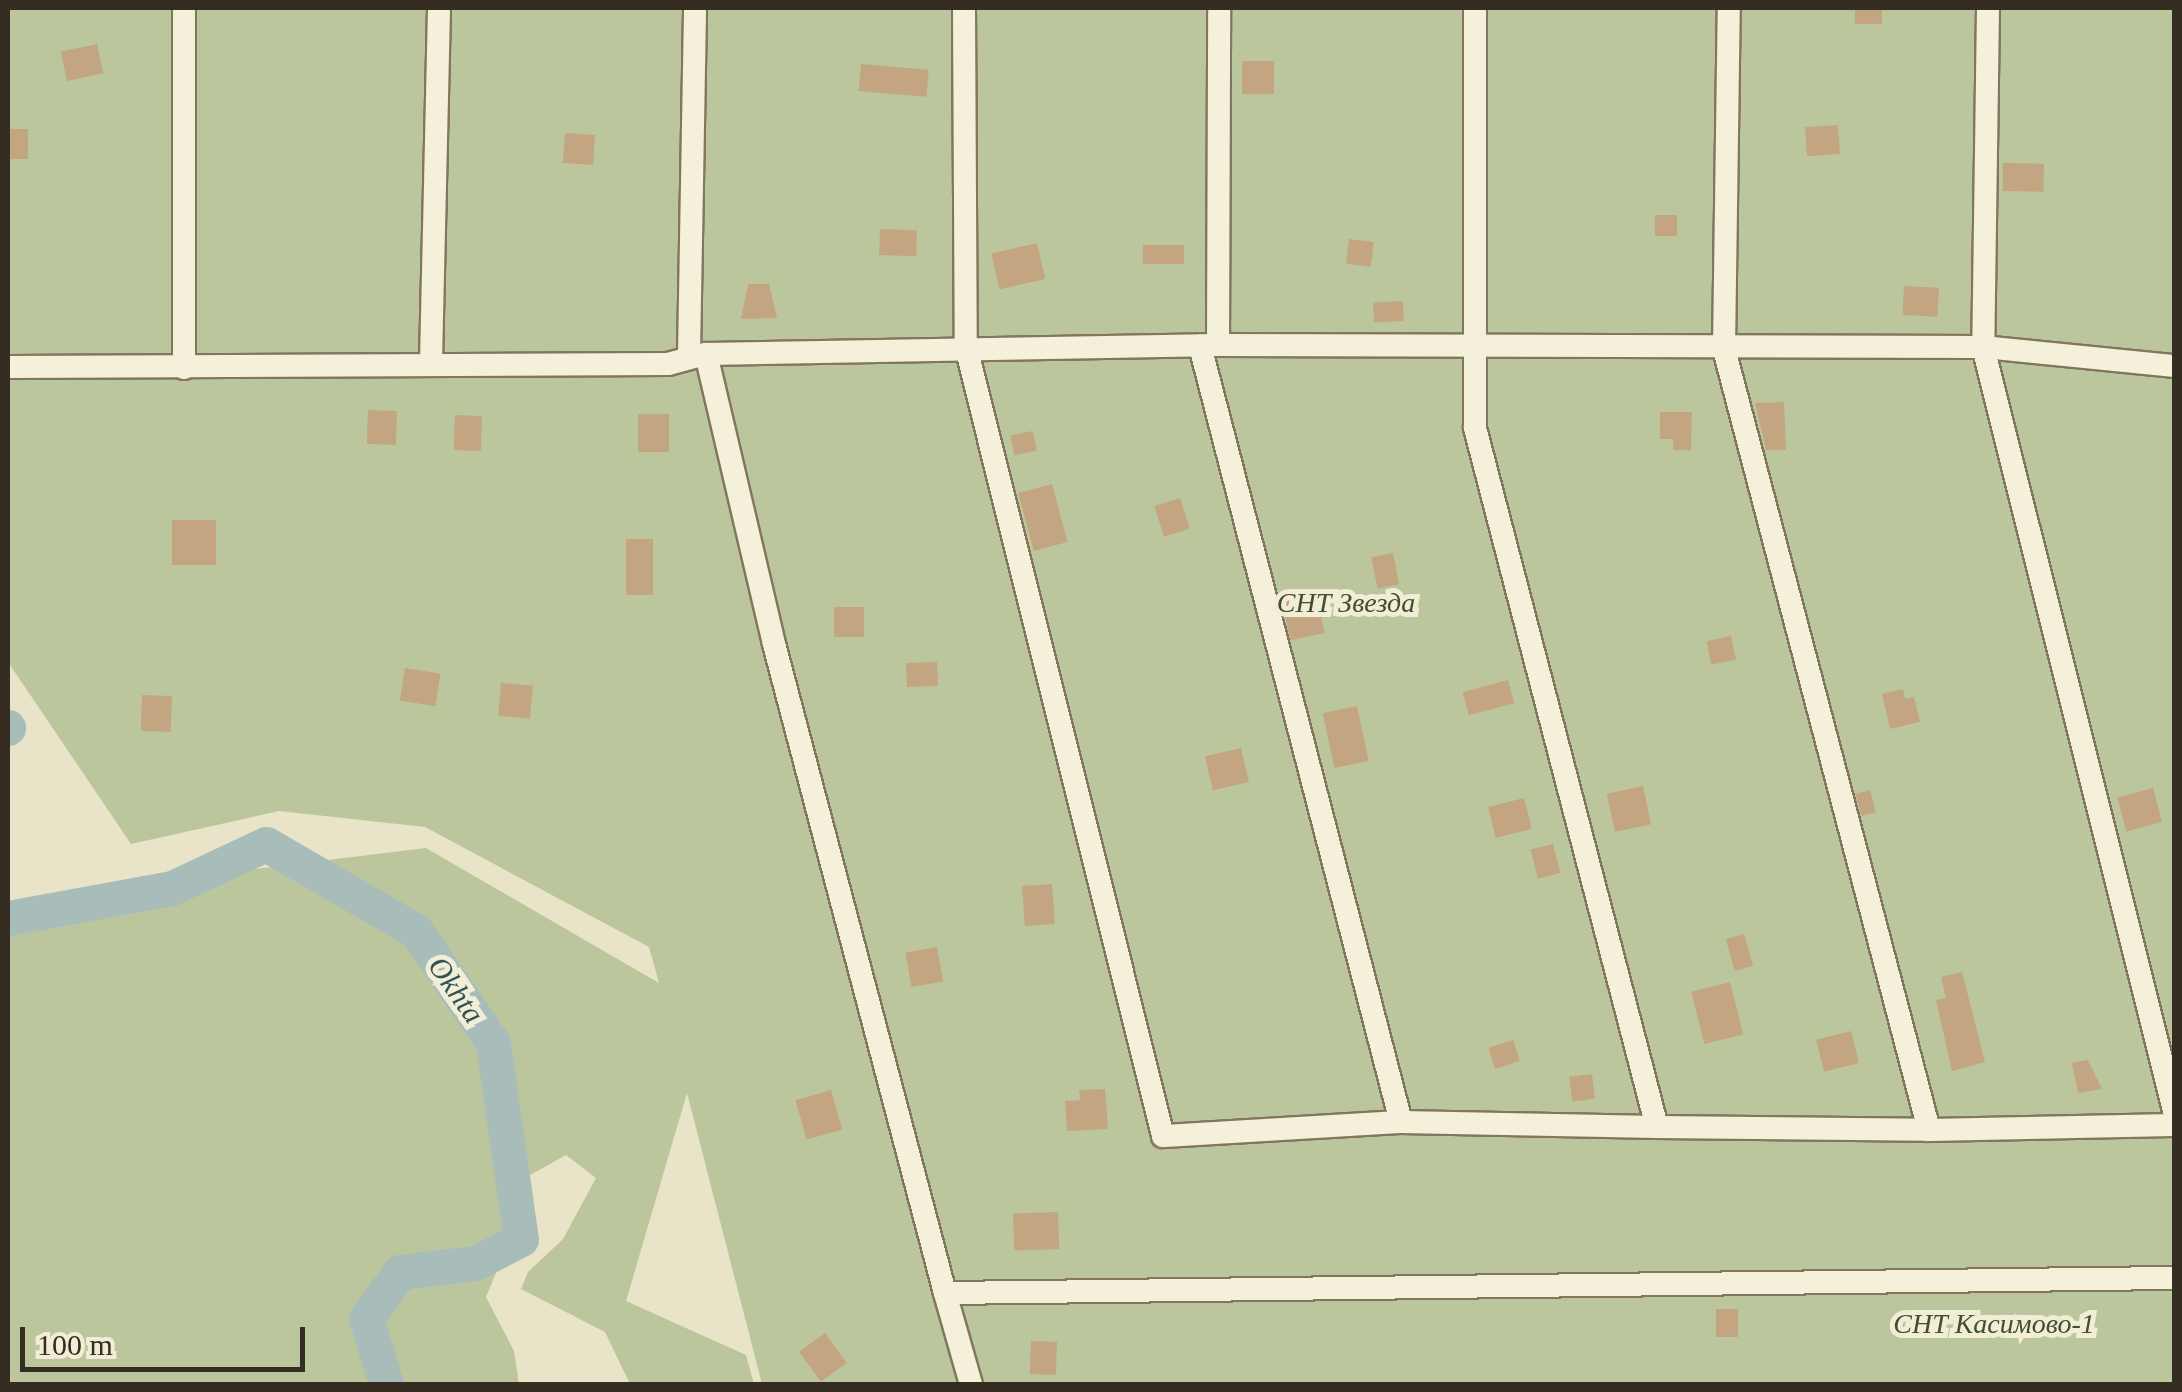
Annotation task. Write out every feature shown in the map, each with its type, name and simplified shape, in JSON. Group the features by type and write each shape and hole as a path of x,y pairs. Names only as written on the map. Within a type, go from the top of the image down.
{"street":[{"path":"184,8 184,368"},
{"path":"431,361 439,8"},
{"path":"694,8 697,354 972,1384"},
{"path":"964,8 966,348 1163,1136 1400,1122 1929,1130 2174,1125"},
{"path":"1220,8 1209,346 1400,1122"},
{"path":"1475,8 1475,428 1657,1127"},
{"path":"1729,8 1724,349 1929,1130"},
{"path":"1988,8 1984,347 2174,1110"},
{"path":"8,367 184,368 431,361 668,364 697,354 1472,345 1724,349 1984,347 2174,366"},
{"path":"945,1292 2174,1278"}],"green space":[{"name":"СНТ Звезда","path":"8,8 2174,8 2174,1384 762,1384 687,1093 626,1301 746,1355 754,1384 630,1384 605,1332 521,1289 528,1272 563,1239 596,1178 566,1155 523,1179 532,1227 505,1251 486,1297 514,1351 519,1384 8,1384 8,927 131,884 426,848 659,983 649,947 425,827 279,811 131,844 8,662"}],"building":[{"path":"1855,8 1882,8 1882,24 1855,24"},
{"path":"97,44 103,73 67,81 61,52"},
{"path":"1242,61 1274,61 1274,94 1242,94"},
{"path":"861,64 929,70 926,97 859,91"},
{"path":"1838,125 1840,154 1807,156 1805,127"},
{"path":"8,129 28,129 28,159 8,159"},
{"path":"565,133 595,135 593,165 563,163"},
{"path":"2003,163 2044,164 2044,192 2003,191"},
{"path":"1655,215 1677,215 1677,236 1655,236"},
{"path":"880,229 917,230 916,256 879,255"},
{"path":"1349,239 1374,242 1371,267 1346,264"},
{"path":"1037,243 1045,279 1000,290 991,254"},
{"path":"1143,245 1184,245 1184,264 1143,264"},
{"path":"748,284 769,284 777,318 741,319"},
{"path":"1904,286 1939,288 1937,317 1902,315"},
{"path":"1403,301 1404,321 1374,323 1373,303"},
{"path":"1784,402 1786,450 1766,450 1755,403"},
{"path":"368,410 397,411 396,445 367,444"},
{"path":"1660,412 1692,412 1691,450 1673,450 1673,439 1660,439"},
{"path":"638,414 669,414 669,452 638,452"},
{"path":"455,415 482,416 481,451 454,450"},
{"path":"1033,431 1037,451 1014,455 1010,435"},
{"path":"1052,484 1068,542 1034,551 1018,493"},
{"path":"1180,498 1190,528 1164,537 1154,506"},
{"path":"172,520 216,520 216,565 172,565"},
{"path":"626,539 653,539 653,595 626,595"},
{"path":"1393,553 1399,584 1378,589 1371,557"},
{"path":"1316,592 1325,633 1290,640 1282,599"},
{"path":"834,607 864,607 864,637 834,637"},
{"path":"1731,636 1736,659 1712,665 1707,641"},
{"path":"937,662 938,686 907,687 906,663"},
{"path":"405,668 441,674 435,706 400,701"},
{"path":"1508,680 1514,703 1469,715 1463,692"},
{"path":"501,683 533,686 530,719 498,716"},
{"path":"1903,689 1905,699 1914,697 1920,722 1890,729 1882,694"},
{"path":"142,695 172,696 171,732 141,731"},
{"path":"1357,706 1369,761 1334,768 1323,713"},
{"path":"1241,748 1249,782 1213,790 1205,756"},
{"path":"1643,786 1651,824 1615,832 1607,794"},
{"path":"2153,788 2162,822 2126,831 2117,798"},
{"path":"1870,790 1876,812 1861,816 1856,794"},
{"path":"1524,798 1532,829 1496,838 1488,807"},
{"path":"1553,844 1560,873 1538,879 1531,850"},
{"path":"1052,884 1055,924 1025,926 1022,886"},
{"path":"1744,934 1753,966 1735,971 1726,939"},
{"path":"937,947 943,981 912,987 905,953"},
{"path":"1962,972 1985,1062 1952,1071 1936,1000 1946,998 1941,977"},
{"path":"1730,982 1743,1034 1704,1044 1691,992"},
{"path":"1851,1031 1859,1063 1824,1072 1816,1040"},
{"path":"1513,1040 1520,1061 1495,1069 1488,1048"},
{"path":"2088,1060 2102,1089 2078,1093 2072,1063"},
{"path":"1592,1074 1595,1099 1572,1102 1569,1077"},
{"path":"1105,1089 1108,1129 1067,1131 1065,1101 1080,1100 1079,1090"},
{"path":"831,1090 842,1129 807,1140 795,1100"},
{"path":"1058,1212 1059,1249 1014,1251 1013,1214"},
{"path":"1716,1309 1738,1309 1738,1337 1716,1337"},
{"path":"825,1333 847,1363 821,1382 799,1352"},
{"path":"1031,1341 1057,1342 1056,1375 1030,1374"}],"waterway":[{"name":"Okhta","path":"8,918 172,888 266,844 416,931 493,1043 521,1239 475,1263 400,1272 366,1318 386,1384"}],"park label":[{"name":"СНТ Касимово-1","path":"1994,1324"}]}
